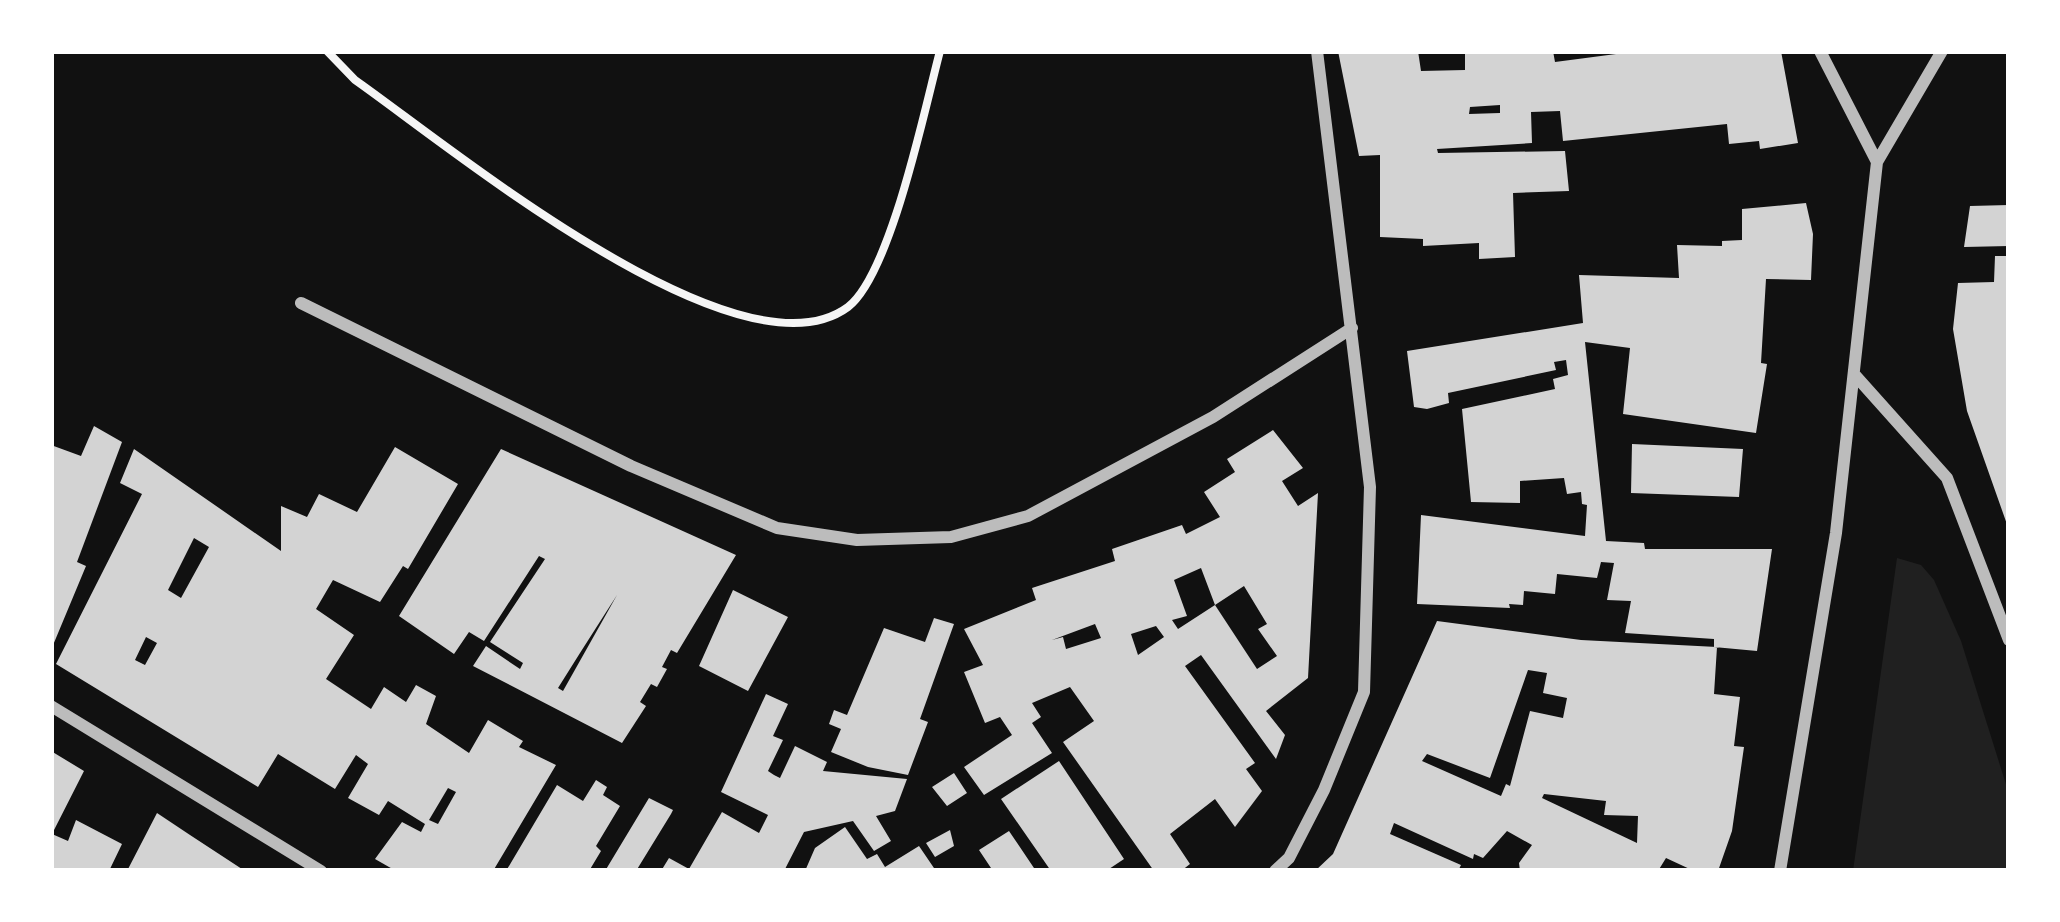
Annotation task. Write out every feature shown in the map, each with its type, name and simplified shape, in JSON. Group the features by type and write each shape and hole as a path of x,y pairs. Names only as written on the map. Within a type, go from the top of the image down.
{"street":[{"path":"1275,871 1289,858 1324,790 1364,692 1370,487 1317,51"},
{"path":"1820,51 1877,162"},
{"path":"1780,871 1836,533 1877,162 1942,51"},
{"path":"302,303 390,351 777,528 857,539 951,537 1028,516 1195,428 1352,328"},
{"path":"1854,374 1947,478 2009,640"},
{"path":"51,706 321,871"}],"path":[{"path":"327,51 355,80 626,268 723,314 807,326 851,305 890,236 940,51"}],"shaded area":[{"path":"1897,558 1921,565 1934,580 1961,641 2009,794 2008,871 1853,871"}],"building":[{"path":"1338,51 1418,51 1421,71 1465,70 1465,51 1553,51 1555,62 1639,51 1781,51 1798,143 1760,149 1759,141 1729,144 1727,124 1563,141 1560,111 1531,112 1532,143 1437,149 1438,153 1565,151 1569,191 1513,193 1515,257 1479,259 1479,243 1423,246 1423,239 1380,237 1380,155 1359,156","holes":["1500,105 1500,113 1469,114 1470,107"]},
{"path":"1806,203 1813,234 1811,280 1766,279 1761,363 1767,364 1756,433 1623,414 1630,348 1585,342 1606,541 1644,543 1645,549 1772,549 1757,651 1714,647 1714,639 1625,633 1631,601 1607,600 1614,563 1601,562 1597,578 1557,574 1555,594 1524,591 1523,605 1509,604 1510,608 1417,604 1421,515 1585,536 1587,505 1582,504 1581,492 1567,494 1564,478 1520,481 1520,503 1471,502 1462,409 1555,389 1553,379 1568,375 1566,360 1554,362 1556,370 1448,393 1449,403 1427,409 1414,407 1407,351 1583,323 1579,275 1679,278 1677,245 1722,246 1722,241 1742,240 1742,209"},
{"path":"2009,205 2009,246 1964,247 1970,206"},
{"path":"1995,256 2009,256 2009,530 1967,411 1953,329 1958,283 1994,282"},
{"path":"94,426 122,442 77,562 86,566 51,650 51,445 81,456"},
{"path":"1273,430 1303,468 1282,481 1298,506 1318,493 1308,678 1266,711 1285,735 1276,759 1201,655 1185,666 1255,763 1246,769 1262,791 1235,827 1215,799 1170,834 1190,864 1181,871 1154,871 1063,742 1094,721 1070,687 1032,703 1041,717 1032,723 1052,753 984,795 964,767 1012,735 1000,717 985,723 964,672 983,665 964,629 1036,600 1032,588 1115,561 1112,549 1182,525 1186,534 1220,517 1204,492 1235,472 1227,459","holes":["1201,568 1215,605 1178,629 1172,620 1187,616 1174,580","1244,586 1267,624 1258,629 1277,656 1257,669 1215,605","1095,624 1101,638 1066,649 1063,637 1052,640","1156,626 1164,637 1138,655 1131,634"]},
{"path":"1632,444 1743,449 1739,497 1631,493"},
{"path":"395,447 458,484 408,569 403,566 380,602 333,580 316,609 354,635 326,679 371,709 384,687 406,702 416,685 436,696 426,724 469,753 488,720 523,741 519,747 556,765 493,871 396,871 375,859 402,822 421,832 425,824 388,801 379,815 348,798 368,764 356,755 335,789 278,754 258,787 56,664 142,494 120,483 134,449 281,551 281,506 307,517 319,494 357,512","holes":["194,538 209,547 181,598 168,590","146,637 157,643 145,665 135,660","448,788 456,792 438,824 429,820"]},
{"path":"501,449 736,555 677,653 671,650 662,667 667,669 657,687 651,684 640,702 646,706 622,743 473,666 486,646 520,669 523,663 490,642 545,559 539,556 484,641 469,632 454,654 399,616","holes":["617,595 563,691 558,688"]},
{"path":"733,590 788,617 748,691 699,666"},
{"path":"934,618 954,624 920,719 928,722 908,775 868,767 831,752 841,729 829,724 834,710 847,715 884,628 925,642"},
{"path":"1437,621 1581,640 1717,647 1714,694 1740,697 1734,746 1744,747 1732,831 1718,871 1694,871 1666,858 1658,871 1520,871 1519,863 1532,845 1507,831 1483,858 1474,854 1473,859 1394,823 1390,834 1461,865 1458,871 1315,871 1333,854","holes":["1528,670 1547,673 1543,693 1567,698 1563,718 1530,711 1510,786 1506,784 1501,796 1422,761 1427,754 1490,778","1544,794 1606,801 1604,815 1638,816 1637,843 1542,798"]},
{"path":"766,694 788,704 773,736 783,740 768,771 774,775 780,778 795,746 827,762 823,771 907,779 895,811 876,816 891,841 874,851 853,821 804,832 784,871 661,871 669,858 689,869 722,812 759,833 768,815 721,792"},
{"path":"51,751 84,771 52,834 68,841 76,820 122,844 109,871 51,871"},
{"path":"1059,761 1124,859 1106,871 1051,871 1001,799"},
{"path":"954,773 967,793 947,806 932,787"},
{"path":"596,780 607,787 603,795 620,806 596,846 601,851 589,871 506,871 557,785 583,801"},
{"path":"649,798 673,810 671,814 636,871 605,871"},
{"path":"157,813 190,835 245,871 127,871"},
{"path":"845,827 867,859 877,854 885,867 919,846 936,871 805,871 815,848"},
{"path":"950,830 954,846 935,857 926,843"},
{"path":"1009,831 1036,871 993,871 979,850"}]}
